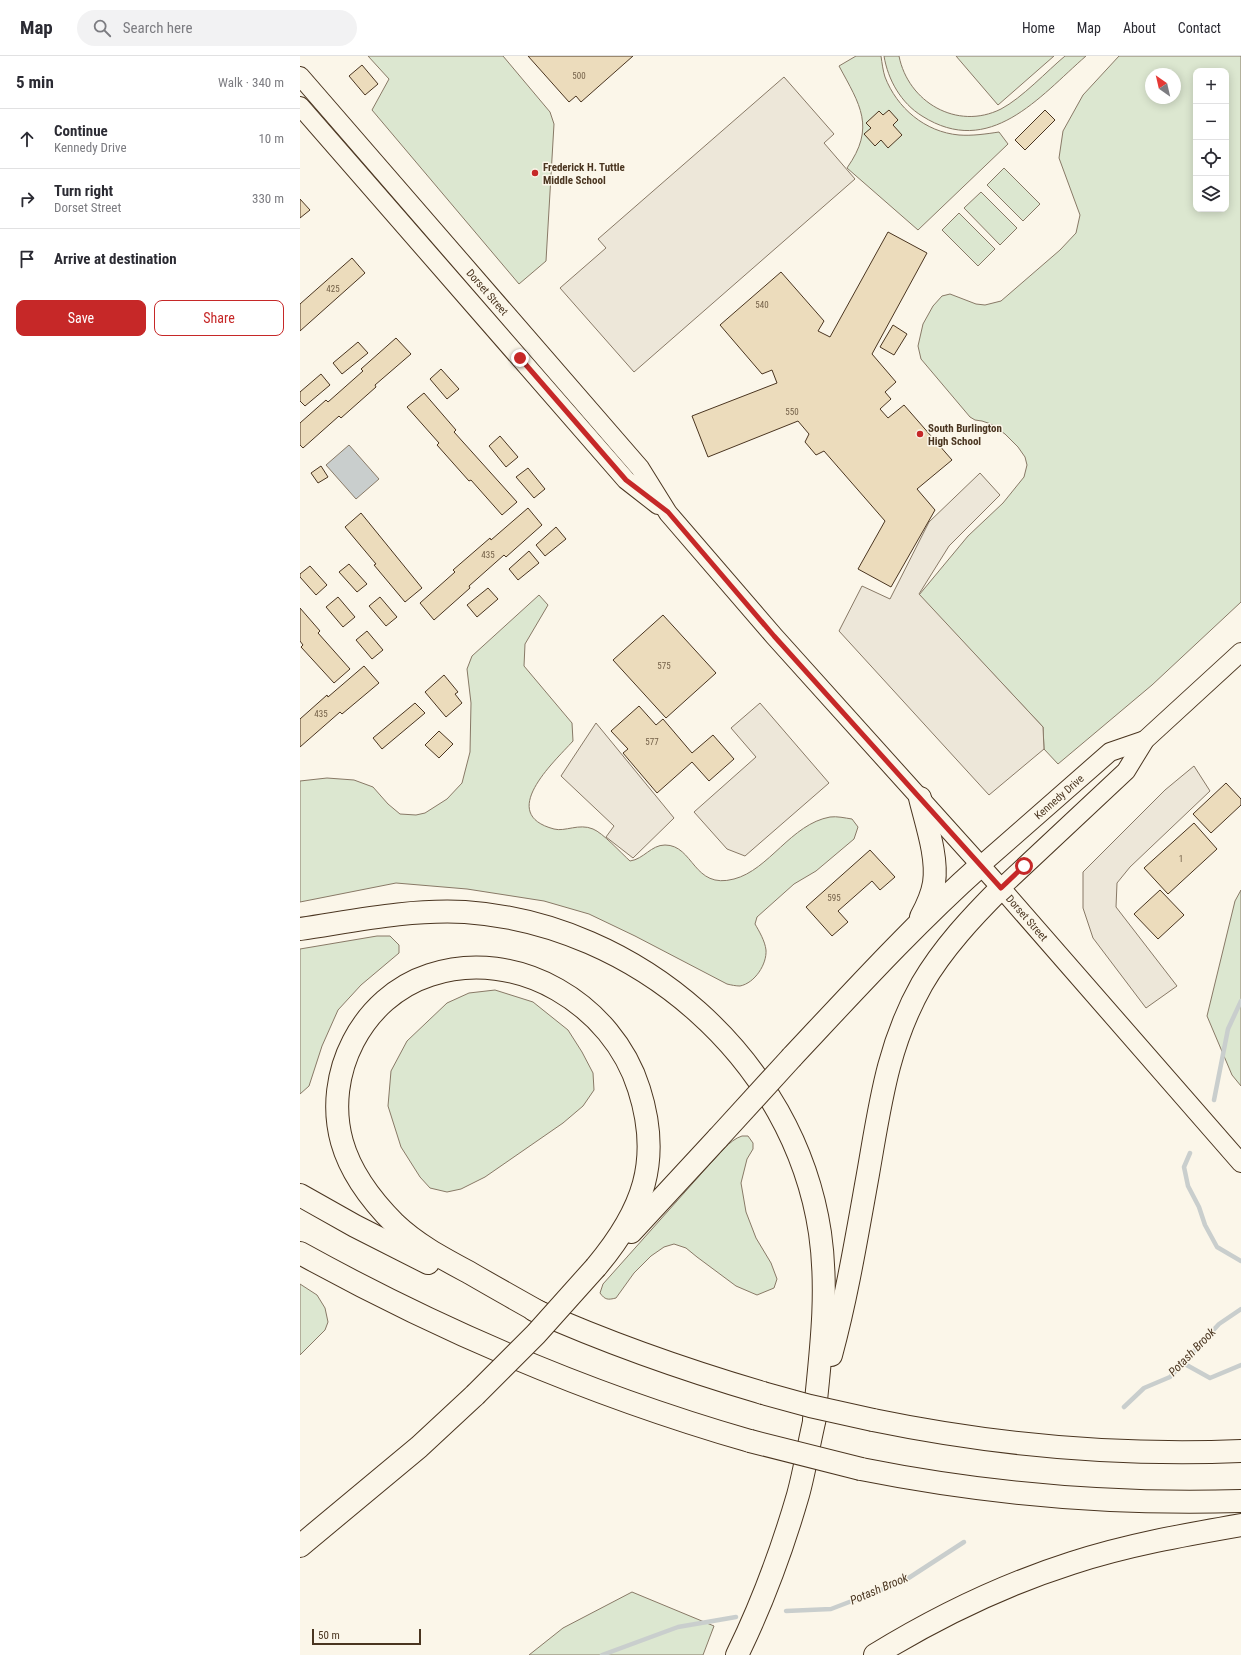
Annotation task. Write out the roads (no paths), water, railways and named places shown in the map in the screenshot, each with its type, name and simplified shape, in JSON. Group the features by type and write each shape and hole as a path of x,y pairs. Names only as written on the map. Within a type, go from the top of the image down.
{"highway":[{"path":"912,932 926,909 934,882 934,864 920,798"},
{"path":"300,1546 419,1447 475,1395 536,1334 596,1267 647,1215 792,1058 912,932 980,866"},
{"path":"737,1655 763,1596 789,1522 804,1471 814,1420 840,1317 868,1174 879,1104 895,1043 911,1005 929,973 963,928 1001,888"},
{"path":"300,930 394,915 442,911 490,915 529,922 579,938 633,964 668,986 712,1024 745,1062 779,1114 796,1150 812,1196 820,1231 824,1278 823,1322 814,1420"},
{"path":"544,1315 439,1256 410,1237 393,1222 374,1201 363,1187 348,1159 342,1144 337,1116 337,1096 341,1074 351,1045 359,1031 368,1018 390,996 415,981 442,972 470,968 499,970 528,977 568,995 590,1012 609,1031 630,1064 640,1090 648,1130 649,1158 644,1185 635,1210 617,1240 596,1267"},
{"path":"300,1195 401,1250 544,1315 645,1354 810,1406 873,1420 968,1437 1040,1445 1142,1452 1241,1451"},
{"path":"300,1253 395,1303 515,1358 638,1405 750,1441 861,1469 942,1483 1045,1496 1132,1502 1241,1501"},
{"path":"875,1655 945,1615 1006,1587 1041,1573 1109,1552 1241,1525"}],"main road":[{"name":"Dorset Street","path":"300,76 640,468 668,512 774,636 1001,888 1241,1163"},
{"name":"Dorset Street","path":"300,106 626,480 668,512"},
{"name":"Kennedy Drive","path":"1001,888 1126,771 1145,740 1241,652"},
{"name":"Kennedy Drive","path":"980,866 1110,752 1145,740"}],"waterway":[{"name":"Potash Brook","path":"1214,1100 1228,1029 1241,1001"},
{"name":"Potash Brook","path":"1190,1153 1184,1167 1188,1186 1199,1207 1205,1225 1217,1247 1241,1261"},
{"name":"Potash Brook","path":"1124,1407 1144,1388 1170,1377 1219,1324 1241,1309"},
{"path":"1183,1363 1210,1378 1241,1365"},
{"name":"Potash Brook","path":"786,1611 831,1609 904,1581 964,1542"},
{"name":"Potash Brook","path":"602,1655 678,1627 736,1617"}],"place":[{"name":"Frederick H. Tuttle Middle School","path":"535,173"},
{"name":"South Burlington High School","path":"920,434"}]}
